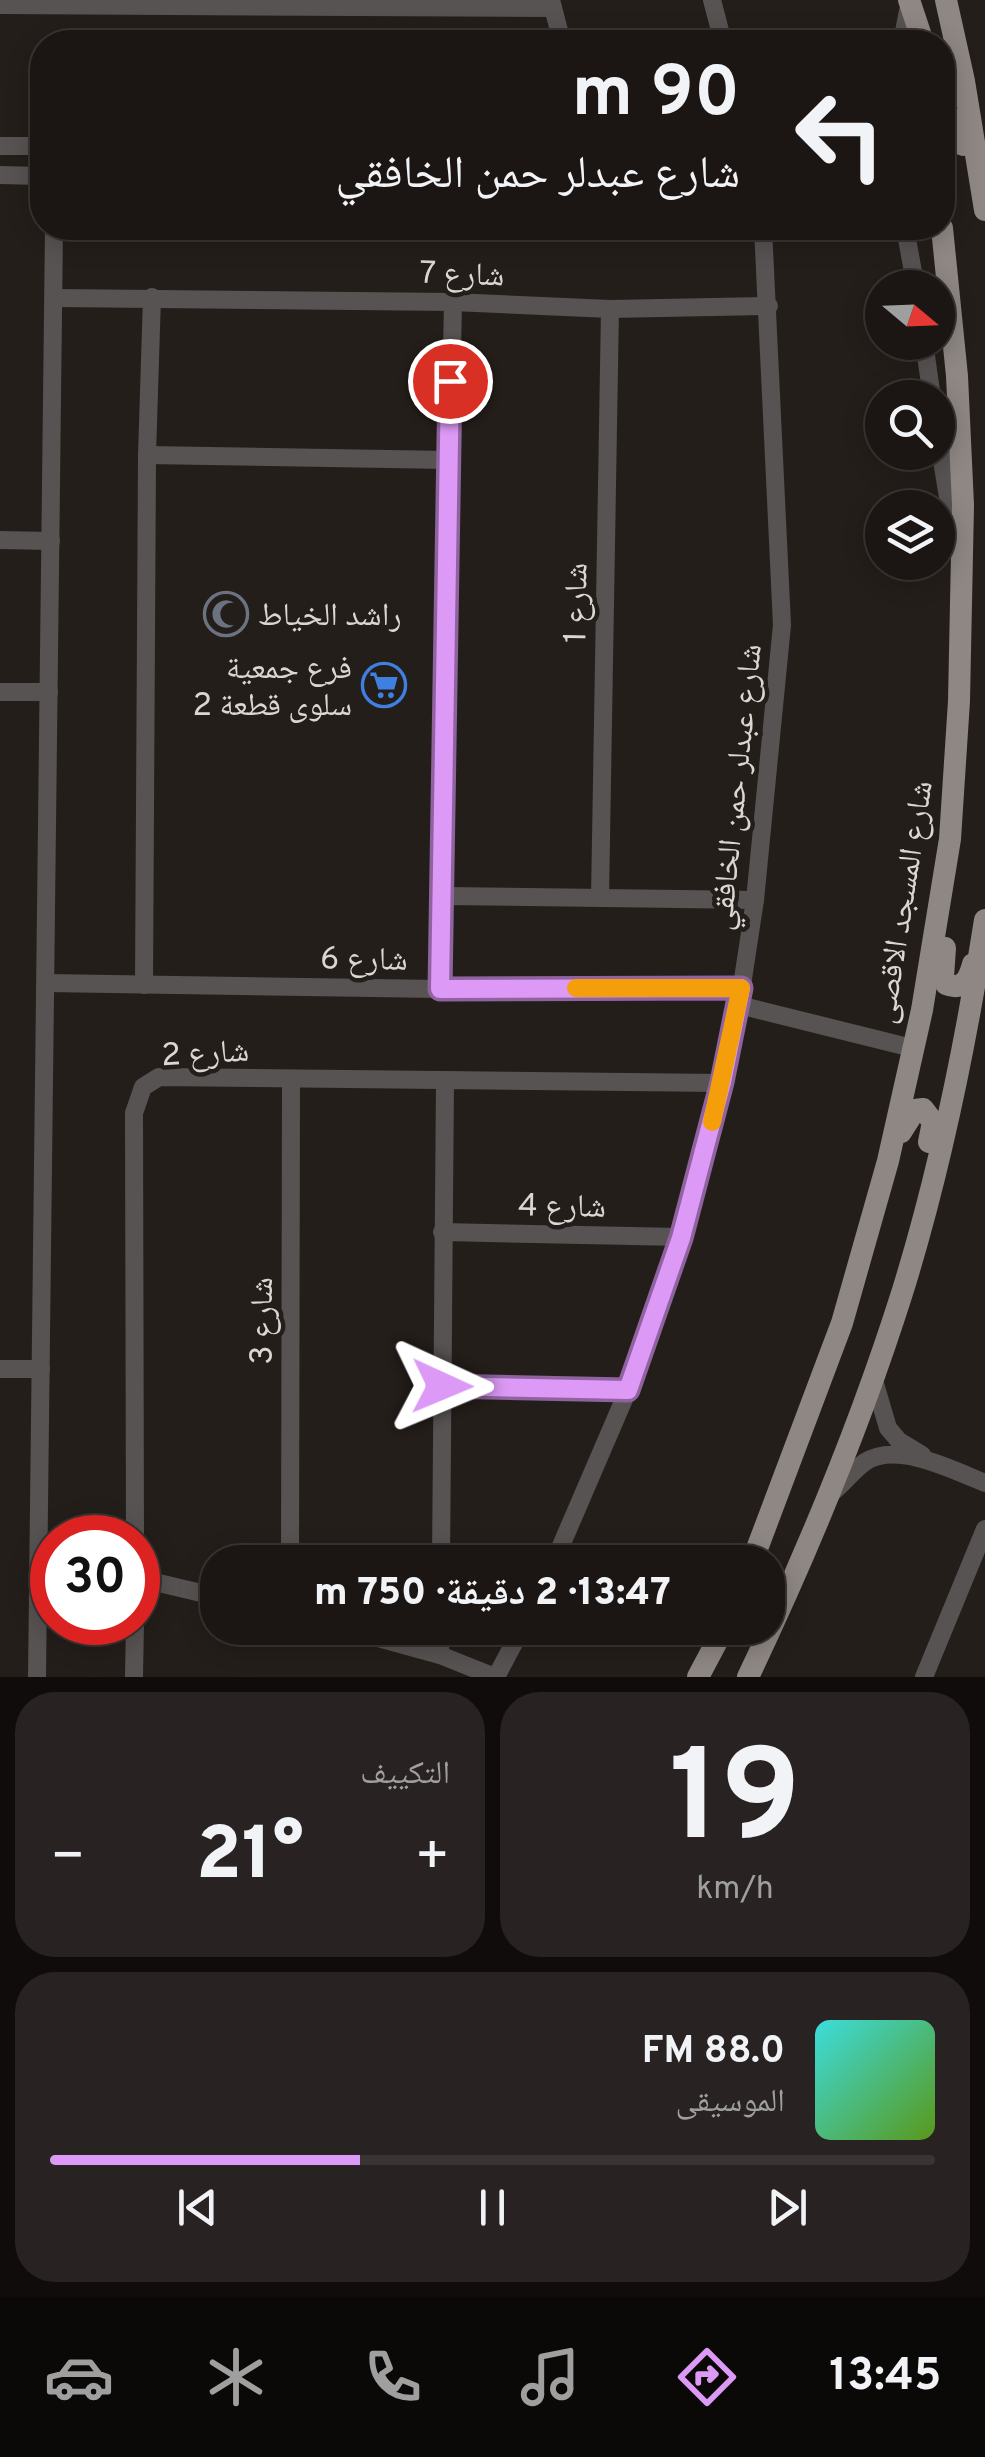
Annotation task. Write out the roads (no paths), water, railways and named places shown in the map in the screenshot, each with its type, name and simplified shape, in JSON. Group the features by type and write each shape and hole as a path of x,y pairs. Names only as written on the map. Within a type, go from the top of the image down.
{"main road":[{"path":"946,0 953,30"},
{"path":"907,4 910,30"},
{"path":"907,4 918,30"},
{"path":"955,40 985,207"},
{"path":"955,120 985,207"},
{"name":"شارع المسجد الاقصى","path":"758,1545 842,1323 888,1161 922,1010 950,840 963,583 963,505 957,376 943,240"},
{"path":"950,840 943,977 946,984 954,987 968,979 984,926"},
{"path":"748,1677 798,1572 829,1494 913,1254 946,1119 984,926"},
{"path":"888,1161 908,1117 914,1110 924,1109 933,1122 917,1204 913,1254"},
{"path":"698,1677 716,1645"},
{"path":"714,1677 723,1645"}],"street":[{"path":"712,0 720,30"},
{"path":"0,5 552,4 559,30"},
{"path":"904,30 907,4"},
{"path":"0,146 30,146"},
{"path":"0,175 30,178"},
{"path":"37,1677 54,240"},
{"name":"شارع عبدلر حمن الخافقي","path":"561,1545 628,1390 681,1238 722,1082 755,900 782,625 764,240"},
{"path":"907,240 913,270"},
{"path":"144,985 147,455 152,296"},
{"name":"شارع 7","path":"54,298 152,296 610,309 769,306"},
{"path":"440,989 452,302"},
{"name":"شارع 1","path":"600,898 610,309"},
{"path":"147,455 448,460"},
{"path":"944,470 963,583"},
{"path":"0,540 50,541"},
{"path":"0,692 49,692"},
{"path":"442,896 755,900"},
{"name":"شارع 6","path":"46,983 740,996 912,1048"},
{"name":"شارع 2","path":"135,1515 134,1113 143,1087 159,1077 722,1082"},
{"name":"شارع 3","path":"290,1545 291,1080"},
{"path":"440,1545 445,1082"},
{"name":"شارع 4","path":"442,1232 681,1238"},
{"path":"0,1369 41,1370"},
{"path":"873,1377 888,1428 925,1459"},
{"path":"442,1386 628,1390"},
{"path":"829,1494 863,1463 896,1454 925,1459 985,1483"},
{"path":"924,1677 976,1575 985,1529"},
{"path":"160,1583 200,1592"},
{"path":"134,1645 134,1677"},
{"path":"404,1645 496,1677 513,1645"},
{"path":"440,1645 440,1655"}],"place":[{"name":"راشد الخياط","path":"226,614"},
{"name":"فرع جمعية سلوى قطعة 2","path":"384,685"}]}
